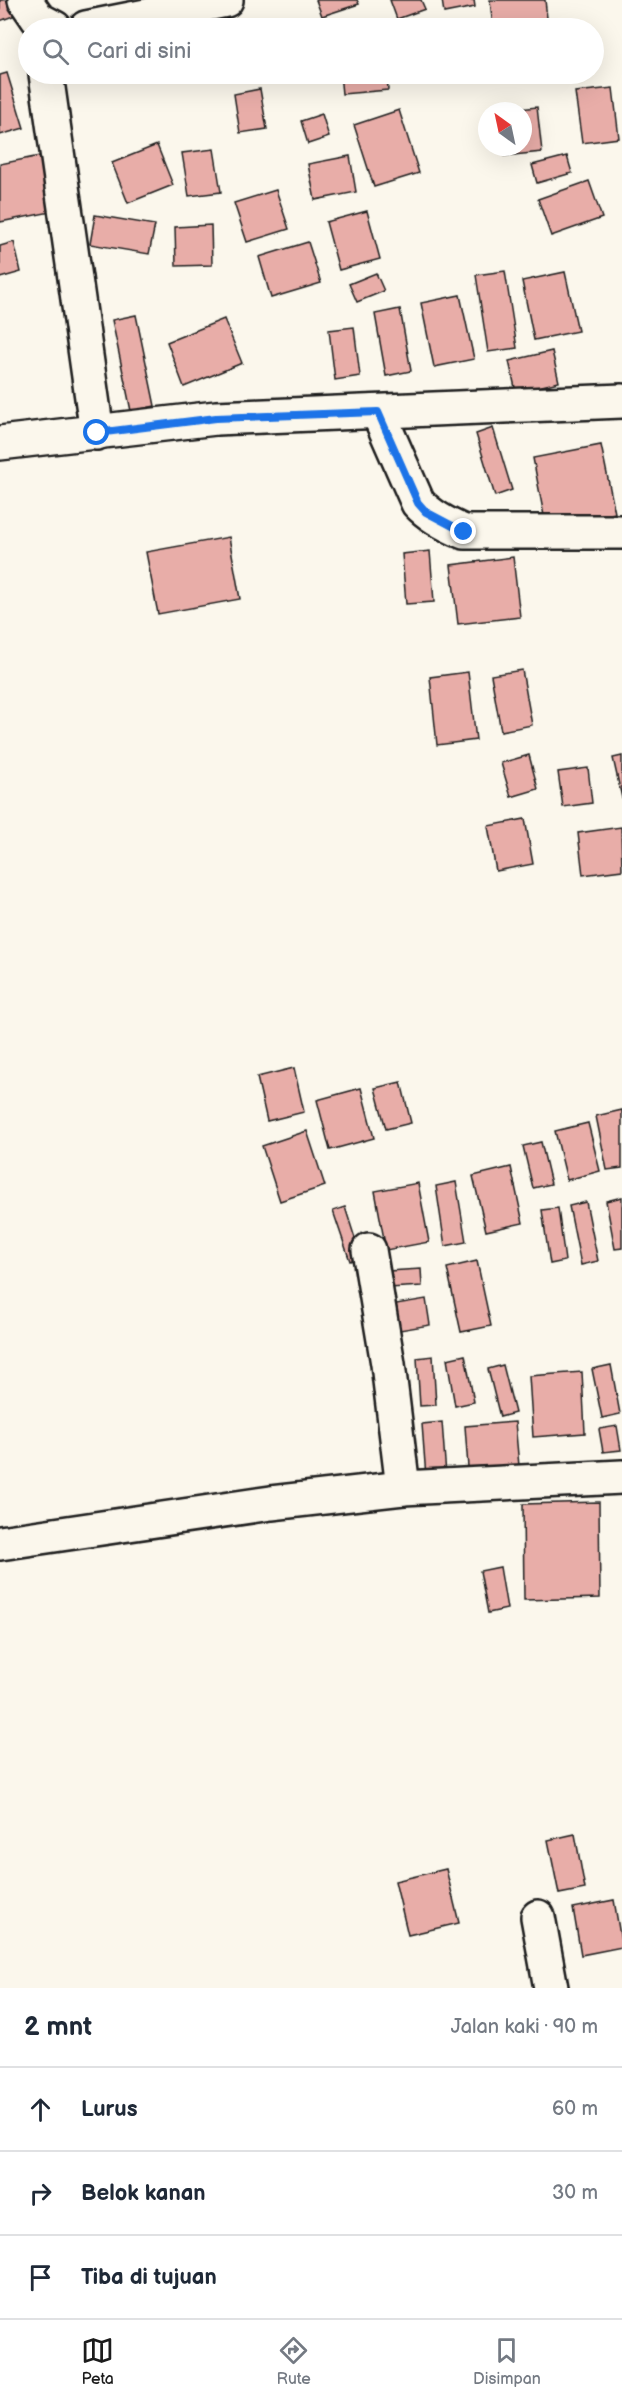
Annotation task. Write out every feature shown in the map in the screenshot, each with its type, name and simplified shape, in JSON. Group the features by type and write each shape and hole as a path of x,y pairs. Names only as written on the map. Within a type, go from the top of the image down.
{"street":[{"path":"136,18 226,0"},
{"path":"47,84 97,433"},
{"path":"0,443 216,418 622,401"},
{"path":"378,412 418,503 426,512 444,523 464,532 622,532"},
{"path":"369,1250 388,1364 403,1488"},
{"path":"0,1543 271,1503 403,1488 622,1478"},
{"path":"538,1917 551,1988"}],"building":[{"path":"0,0 13,0 18,14 0,21"},
{"path":"316,0 357,0 359,4 322,16"},
{"path":"390,0 421,0 425,9 397,18"},
{"path":"442,0 474,0 475,7 444,13"},
{"path":"490,0 545,0 547,18 492,18"},
{"path":"7,73 24,128 0,135 0,75"},
{"path":"341,84 388,84 388,90 342,94"},
{"path":"613,88 619,138 582,143 575,92"},
{"path":"260,89 267,129 240,133 234,94"},
{"path":"537,107 542,152 532,153 532,108"},
{"path":"399,110 419,173 374,187 354,125"},
{"path":"322,114 329,137 308,144 301,121"},
{"path":"157,145 173,185 128,203 112,163"},
{"path":"214,149 221,192 189,196 182,153"},
{"path":"40,156 51,212 0,222 0,164"},
{"path":"350,156 356,192 315,200 308,164"},
{"path":"567,156 572,173 537,183 532,165"},
{"path":"589,181 602,218 551,236 538,199"},
{"path":"276,190 289,229 247,242 234,203"},
{"path":"367,211 380,259 339,270 326,222"},
{"path":"95,215 155,225 149,254 90,244"},
{"path":"211,225 212,265 176,266 175,227"},
{"path":"14,242 21,272 0,278 0,246"},
{"path":"308,242 321,283 271,298 259,257"},
{"path":"505,271 517,348 488,352 476,275"},
{"path":"565,272 578,331 534,340 522,281"},
{"path":"376,273 384,291 357,302 349,284"},
{"path":"460,295 474,359 434,367 421,303"},
{"path":"400,309 411,371 386,376 375,314"},
{"path":"136,315 155,406 131,411 112,320"},
{"path":"224,319 242,363 184,387 167,342"},
{"path":"354,327 360,376 335,380 329,330"},
{"path":"552,351 559,382 516,392 509,361"},
{"path":"493,428 512,490 495,496 476,434"},
{"path":"601,445 615,513 546,526 533,458"},
{"path":"229,537 240,599 158,614 146,552"},
{"path":"430,551 434,602 406,604 402,554"},
{"path":"513,557 520,617 458,624 451,565"},
{"path":"522,670 532,725 501,731 491,675"},
{"path":"468,672 476,740 437,745 430,677"},
{"path":"529,755 538,789 511,797 501,763"},
{"path":"622,756 622,798 613,758"},
{"path":"588,768 592,803 563,807 558,772"},
{"path":"525,819 533,864 496,871 488,826"},
{"path":"621,827 622,870 583,875 578,833"},
{"path":"294,1068 304,1112 267,1121 257,1077"},
{"path":"401,1082 411,1123 386,1129 375,1088"},
{"path":"361,1088 374,1138 330,1150 317,1100"},
{"path":"622,1110 622,1168 607,1170 596,1116"},
{"path":"588,1123 600,1171 567,1180 555,1131"},
{"path":"307,1131 325,1186 280,1201 262,1146"},
{"path":"541,1142 551,1184 533,1188 523,1146"},
{"path":"511,1167 523,1223 486,1231 473,1176"},
{"path":"456,1182 466,1242 445,1246 436,1186"},
{"path":"418,1183 429,1242 386,1250 375,1191"},
{"path":"622,1197 622,1248 615,1249 606,1201"},
{"path":"586,1202 598,1261 581,1265 569,1206"},
{"path":"345,1207 361,1257 350,1261 333,1211"},
{"path":"558,1208 565,1261 550,1264 542,1210"},
{"path":"477,1261 491,1326 461,1332 447,1268"},
{"path":"421,1269 422,1286 389,1288 388,1271"},
{"path":"426,1299 430,1325 400,1330 396,1304"},
{"path":"465,1355 474,1402 455,1406 447,1359"},
{"path":"433,1356 436,1405 420,1406 417,1358"},
{"path":"503,1365 515,1413 500,1417 488,1369"},
{"path":"611,1365 620,1414 602,1418 592,1369"},
{"path":"582,1372 585,1433 533,1437 529,1376"},
{"path":"442,1422 446,1475 426,1477 422,1424"},
{"path":"515,1422 520,1477 469,1481 465,1426"},
{"path":"617,1426 621,1450 603,1452 599,1429"},
{"path":"599,1502 600,1598 524,1600 523,1504"},
{"path":"500,1567 507,1609 488,1613 480,1571"},
{"path":"575,1834 585,1889 559,1894 548,1840"},
{"path":"446,1869 459,1923 408,1935 395,1881"},
{"path":"614,1900 622,1947 581,1955 573,1908"}],"route":[{"path":"97,433 216,418 378,412 418,503 426,512 464,532"}]}
